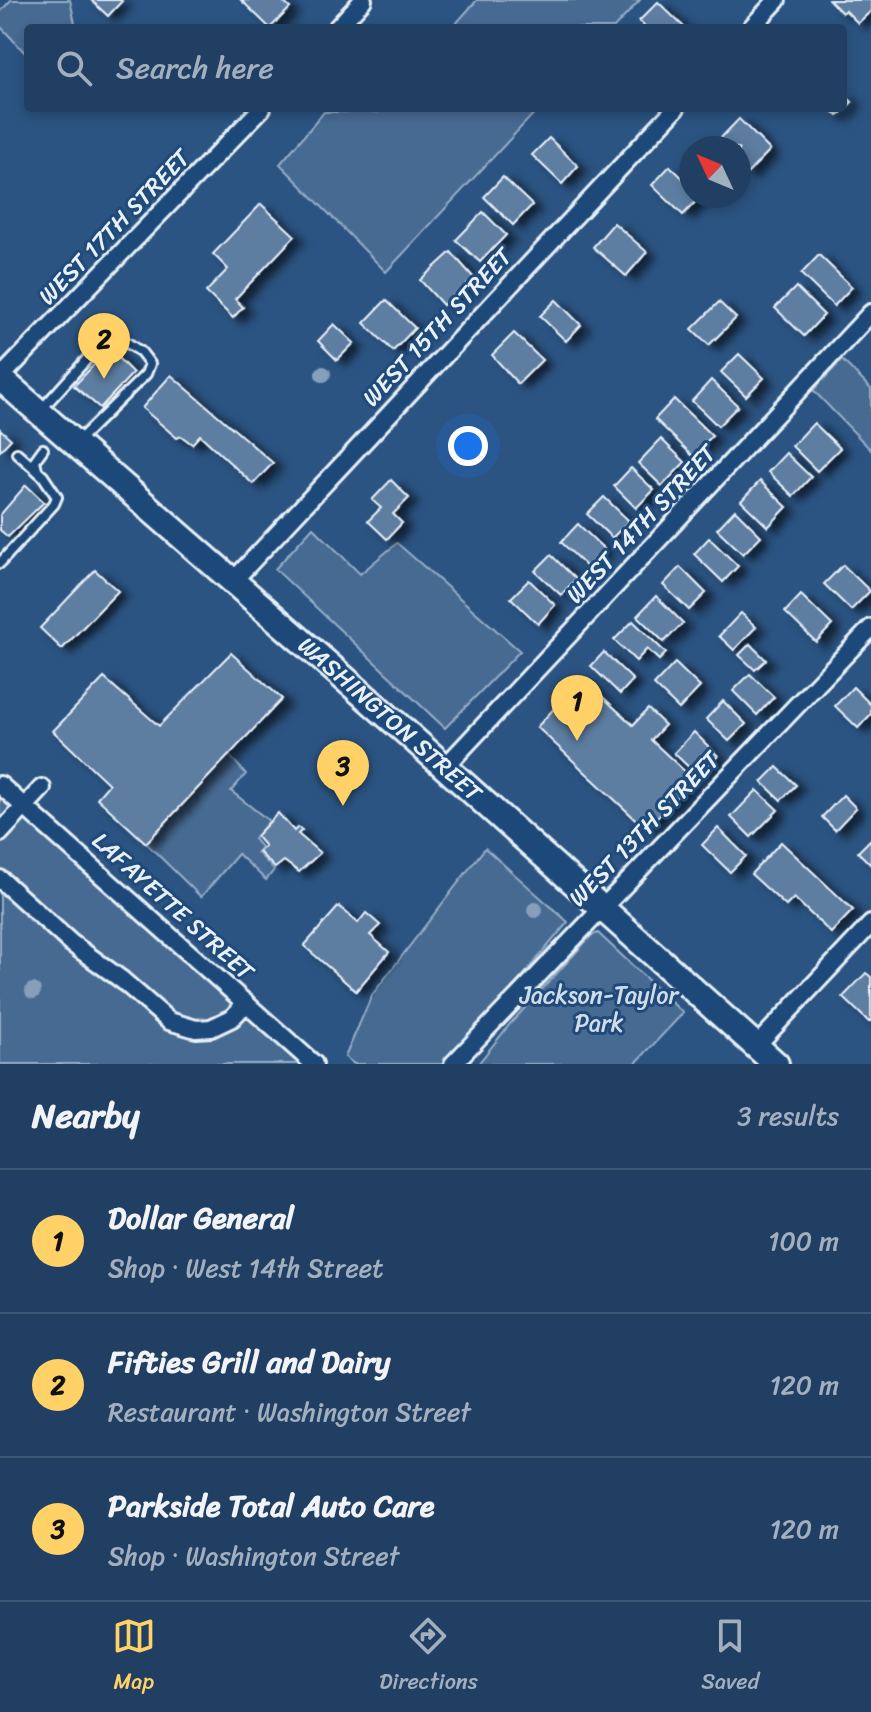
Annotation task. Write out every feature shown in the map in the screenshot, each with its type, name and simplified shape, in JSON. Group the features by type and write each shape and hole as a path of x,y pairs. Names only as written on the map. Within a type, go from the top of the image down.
{"main road":[{"name":"WASHINGTON STREET","path":"0,378 234,580 776,1064"}],"street":[{"path":"341,24 363,0"},
{"path":"755,24 777,0"},
{"name":"WEST 17TH STREET","path":"0,378 258,112"},
{"name":"WEST 15TH STREET","path":"234,580 672,112"},
{"name":"WEST 14TH STREET","path":"445,767 871,313"},
{"name":"WEST 13TH STREET","path":"453,1064 871,628"},
{"name":"LAFAYETTE STREET","path":"0,785 314,1064"},
{"path":"0,833 42,788"},
{"path":"0,879 71,943 122,980 169,1021 196,1029 211,1028 232,1018 246,1003"},
{"path":"756,1046 871,924"}],"lane":[{"path":"38,412 106,338 117,336 141,352 150,364 146,374 75,445"},
{"path":"37,470 35,460 43,449"},
{"path":"0,563 57,500 54,490 37,470 17,453"}],"green space":[{"path":"11,0 70,0 75,24 24,24 24,52 0,26 0,12"},
{"path":"477,0 640,0 618,24 456,24"},
{"path":"324,112 535,112 386,272 280,164"},
{"path":"842,360 871,389 871,450 813,390"},
{"path":"313,527 360,574 397,543 520,651 445,728 275,569"},
{"path":"229,755 246,774 231,791 269,821 254,839 261,847 257,852 274,870 266,880 238,854 201,897 146,843"},
{"path":"0,797 134,910 303,1064 0,1064"},
{"path":"485,848 568,922 445,1064 354,1064 345,1057 372,995"},
{"name":"Jackson-Taylor Park","path":"598,933 683,1013 635,1064 478,1064 510,1024 591,936"}],"building":[{"path":"91,0 121,0 122,1 108,16"},
{"path":"241,0 281,0 290,8 274,24 266,24"},
{"path":"829,0 871,0 871,11 858,23"},
{"path":"658,2 681,24 642,24 639,21"},
{"path":"739,119 770,150 751,170 751,136 723,136"},
{"path":"549,138 578,166 562,184 532,155"},
{"path":"670,166 679,175 679,208 690,208 683,215 652,185"},
{"path":"503,177 532,205 513,225 484,197"},
{"path":"261,204 295,236 235,299 243,307 233,318 206,292 228,269 213,254"},
{"path":"483,212 506,235 480,262 456,240"},
{"path":"614,223 647,252 626,276 593,247"},
{"path":"451,252 474,278 443,305 420,280"},
{"path":"819,255 852,287 834,306 801,274"},
{"path":"796,287 824,315 804,336 775,308"},
{"path":"386,300 415,328 393,351 364,323"},
{"path":"556,300 581,325 566,341 540,316"},
{"path":"719,302 736,318 709,345 692,329"},
{"path":"334,324 354,343 337,360 318,341"},
{"path":"514,333 542,360 518,384 492,355"},
{"path":"109,349 133,373 100,408 74,386"},
{"path":"739,354 764,378 746,396 721,372"},
{"path":"171,375 273,463 253,484 200,435 192,444 181,436 177,438 142,408"},
{"path":"711,380 738,406 718,426 692,401"},
{"path":"674,399 712,436 693,456 655,419"},
{"path":"814,423 840,448 817,471 792,446"},
{"path":"0,429 11,439 0,451"},
{"path":"661,439 685,462 662,486 638,463"},
{"path":"786,453 811,477 793,496 768,472"},
{"path":"631,468 654,490 636,508 614,486"},
{"path":"391,480 409,498 393,514 402,523 387,539 368,521 381,508 372,500"},
{"path":"760,481 787,507 768,527 741,501"},
{"path":"26,485 44,502 8,537 0,530 0,515"},
{"path":"604,497 629,521 612,538 587,514"},
{"path":"735,510 761,536 743,554 717,529"},
{"path":"578,524 604,549 587,567 561,542"},
{"path":"709,538 738,566 723,582 694,554"},
{"path":"551,555 576,579 561,595 535,571"},
{"path":"843,565 870,591 851,610 824,584"},
{"path":"680,567 706,593 689,610 663,585"},
{"path":"95,570 118,591 62,649 40,628"},
{"path":"529,580 555,605 538,624 511,598"},
{"path":"801,595 832,625 816,642 785,612"},
{"path":"656,596 683,623 664,642 637,616"},
{"path":"741,613 756,627 734,650 719,636"},
{"path":"633,621 666,653 659,660 647,649 636,661 614,640"},
{"path":"750,644 766,660 755,670 739,655"},
{"path":"604,652 633,680 620,694 591,666"},
{"path":"231,653 282,699 146,843 97,798 109,784 53,731 104,678 159,726"},
{"path":"675,663 700,687 679,709 654,685"},
{"path":"750,674 774,697 757,715 733,691"},
{"path":"582,678 633,725 648,709 665,725 651,740 693,779 646,829 537,727"},
{"path":"853,687 871,705 871,714 858,728 835,706"},
{"path":"723,701 746,724 729,741 706,719"},
{"path":"694,732 718,756 698,776 674,753"},
{"path":"777,767 796,785 781,800 762,782"},
{"path":"757,790 778,810 751,837 731,817"},
{"path":"843,795 856,808 835,830 822,817"},
{"path":"278,813 294,831 298,827 302,830 298,834 320,853 299,872 284,861 275,868 259,852 265,846 256,836"},
{"path":"718,828 746,856 730,872 702,845"},
{"path":"871,839 871,865 858,852"},
{"path":"781,842 853,910 831,933 794,898 786,906 751,874"},
{"path":"339,906 358,923 366,913 380,925 370,935 389,952 356,991 304,946"},
{"path":"866,973 871,977 869,1022 843,997"}],"place":[{"name":"Fifties Grill and Dairy","path":"104,379"},
{"name":"Dollar General","path":"577,741"},
{"name":"Parkside Total Auto Care","path":"343,806"}]}
